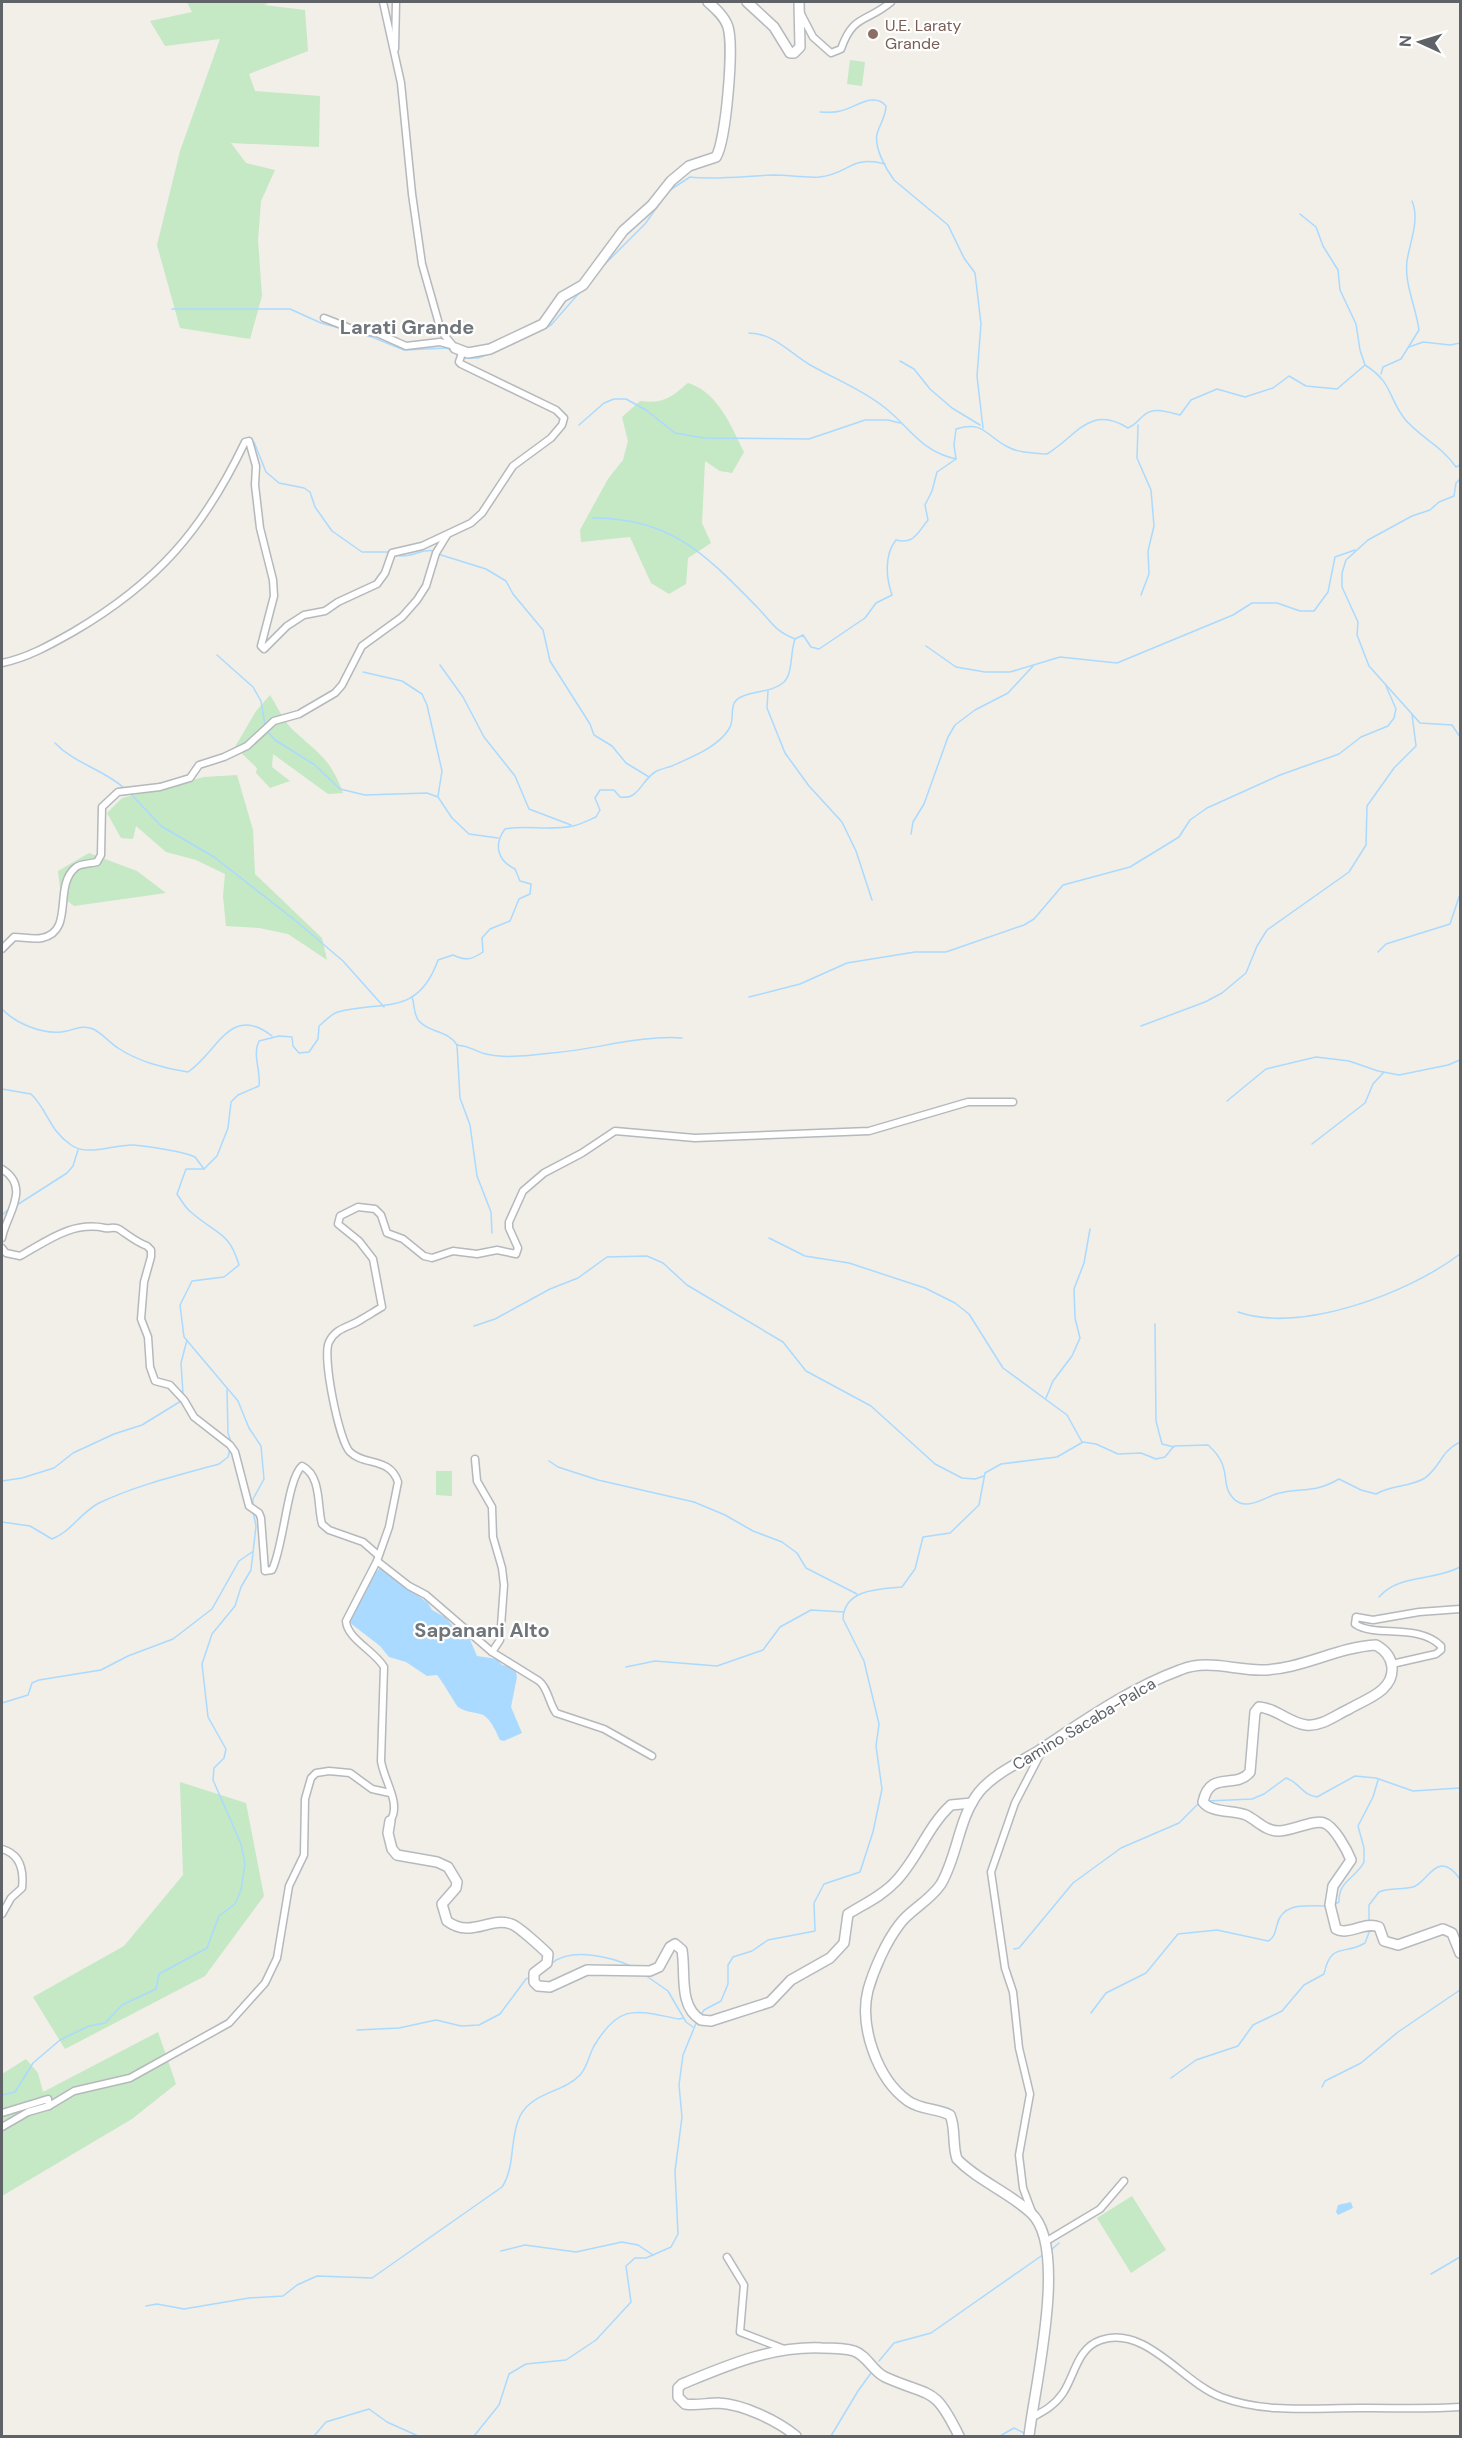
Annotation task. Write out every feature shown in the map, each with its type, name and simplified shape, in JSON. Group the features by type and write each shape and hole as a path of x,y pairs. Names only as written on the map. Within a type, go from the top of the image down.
{"street":[{"path":"2,663 45,648 101,615 148,582 210,508 227,481 245,442 249,441 256,466 255,485 260,528 273,580 274,596 261,646 264,649 287,626 304,615 325,611 345,598 377,584 385,573 389,557 394,553 422,546 471,523 482,513 513,466 551,438 563,423 562,414 556,410 459,362 456,349 441,331 422,264 412,194 401,83 383,2"},
{"path":"394,52 396,2"},
{"path":"324,318 352,329 377,333 406,346 440,342 456,349 500,345 516,335 543,324 562,297 583,285 623,231 652,205 671,181 689,166 716,157 720,150 731,43 728,25 708,2"},
{"path":"747,2 770,23 790,53 797,52 800,47 799,2"},
{"path":"800,12 813,37 831,53 841,49 851,26 891,2"},
{"path":"2,949 14,937 43,938 56,931 63,912 62,901 66,880 76,867 97,862 101,855 102,807 118,792 160,787 190,778 199,765 247,746 274,721 299,714 335,693 342,686 362,646 410,610 426,586 436,553 448,533"},
{"path":"972,1803 957,1803 946,1811 897,1881 883,1893 848,1914 844,1943 836,1953 813,1970 790,1980 770,2002 711,2021 701,2020 690,2009 684,1987 682,1950 675,1944 670,1947 659,1967 650,1971 586,1970 550,1987 538,1986 534,1982 534,1973 547,1963 548,1954 513,1924 503,1922 468,1929 447,1921 442,1904 456,1888 454,1875 448,1867 437,1862 397,1855 390,1844 388,1833 390,1821 396,1814 396,1806 381,1761 384,1667 376,1655 348,1630 346,1621 378,1558 389,1527 398,1482 396,1475 389,1469 371,1460 357,1457 344,1444 327,1369 326,1354 329,1342 335,1333 382,1307 373,1258 338,1224 340,1216 349,1210 358,1207 375,1209 381,1215 387,1233 403,1239 424,1256 437,1258 453,1251 477,1254 497,1250 516,1254 519,1248 509,1228 509,1222 523,1191 544,1173 582,1153 615,1131 695,1138 870,1131 968,1102 1013,1102"},
{"path":"2,1169 13,1181 16,1193 15,1209 4,1224 2,1238"},
{"path":"2,1248 6,1253 20,1256 48,1238 74,1229 98,1225 116,1228 147,1246 151,1257 144,1282 141,1319 148,1337 150,1367 155,1381 170,1384 184,1400 194,1417 210,1432 220,1436 235,1452 249,1506 259,1513 261,1518 265,1571 272,1570 276,1563 287,1521 293,1480 302,1466 311,1471 320,1504 322,1524 329,1530 363,1542 409,1586 426,1595 492,1652 545,1686 556,1713 604,1730 652,1756"},
{"path":"475,1459 477,1481 492,1507 493,1537 502,1568 504,1585 500,1640 492,1652"},
{"path":"1461,1609 1419,1612 1373,1620 1356,1617 1355,1624 1364,1628 1407,1631 1437,1641 1441,1650 1436,1654 1392,1664 1392,1674 1383,1689 1323,1723 1307,1725 1285,1718 1267,1708 1259,1707 1255,1712 1250,1772 1238,1780 1220,1781 1210,1786 1203,1802 1211,1808 1246,1816 1275,1832 1290,1831 1320,1822 1327,1824 1351,1860 1333,1886 1330,1905 1336,1929 1341,1932 1373,1925 1379,1927 1384,1941 1398,1945 1443,1929 1452,1933 1461,1953"},
{"name":"Camino Sacaba-Palca","path":"1029,2436 1049,2308 1043,2230 1032,2213 957,2159 953,2148 953,2124 950,2115 925,2110 905,2099 888,2079 871,2046 866,2006 868,1990 897,1928 922,1906 941,1882 965,1816 972,1803 992,1780 1074,1726 1148,1685 1196,1666 1220,1665 1274,1669 1376,1646 1383,1649 1392,1664"},
{"path":"1032,2213 1023,2188 1019,2155 1030,2094 1019,2048 1013,1992 1005,1968 991,1872 1015,1803 1045,1746"},
{"path":"2,2127 49,2106 74,2091 130,2078 229,2023 246,2007 265,1983 278,1958 289,1886 304,1855 305,1799 308,1783 314,1775 329,1771 350,1773 372,1789 390,1793"},
{"path":"2,1849 18,1860 24,1876 22,1888 11,1898 2,1914"},
{"path":"2,2113 48,2099 49,2106"},
{"path":"1045,2242 1100,2209 1124,2181"},
{"path":"727,2257 744,2285 740,2332 784,2349"},
{"path":"1031,2418 1052,2406 1063,2392 1079,2359 1088,2347 1104,2339 1119,2338 1147,2348 1205,2390 1266,2409 1410,2410 1461,2407"},
{"path":"796,2436 787,2429 745,2410 720,2403 685,2404 680,2401 677,2392 681,2384 725,2365 764,2352 784,2349 844,2349 863,2355 883,2376 934,2395 948,2412 959,2436"}],"green space":[{"path":"187,2 271,2 264,5 305,10 308,51 249,74 255,91 320,96 319,147 231,143 246,163 275,170 261,201 258,240 262,296 250,339 180,328 157,245 180,151 220,39 165,46 150,21 192,12"},
{"path":"850,60 865,62 862,86 847,84"},
{"path":"688,383 708,394 715,402 744,452 732,473 720,471 705,461 702,523 711,543 688,558 686,584 669,594 651,583 630,537 581,542 580,530 608,479 623,460 628,441 622,417 640,401 661,401"},
{"path":"270,695 290,727 328,764 343,793 328,794 273,754 272,767 290,781 270,788 256,773 257,768 235,747 256,711"},
{"path":"237,775 253,830 255,874 322,938 327,960 288,934 259,928 226,926 223,896 225,874 196,860 166,852 136,826 133,839 121,838 107,813 122,798 204,777"},
{"path":"89,853 137,871 166,893 74,906 61,896 58,871"},
{"path":"436,1471 452,1471 452,1496 436,1495"},
{"path":"180,1782 246,1803 264,1896 205,1976 65,2049 33,1997 124,1946 183,1875"},
{"path":"158,2032 176,2084 132,2119 2,2196 2,2074 26,2059 38,2073 43,2092"},
{"path":"1132,2196 1166,2250 1131,2273 1097,2218"}],"water":[{"path":"380,1568 428,1603 432,1610 445,1617 458,1632 467,1633 477,1656 497,1659 502,1665 515,1668 517,1677 511,1707 522,1733 504,1741 500,1740 484,1715 458,1707 437,1675 427,1676 406,1662 389,1657 380,1646 349,1622 349,1617 371,1577"},
{"path":"1351,2202 1353,2208 1338,2215 1336,2212 1338,2205"}],"waterway":[{"path":"820,112 838,112 870,100 876,100 886,106 877,134 879,152 884,164 894,180 948,225 964,258 975,273 981,324 977,376 983,428"},
{"path":"670,190 690,177 773,175 819,177 856,163 885,164"},
{"path":"599,270 645,224 667,193"},
{"path":"1381,374 1383,367 1401,359 1419,330 1407,269 1415,223 1412,201"},
{"path":"1300,214 1316,227 1323,246 1338,270 1340,290 1356,324 1365,365"},
{"path":"1460,276 1460,306"},
{"path":"542,330 551,325 580,292"},
{"path":"172,309 290,309 321,323 372,337 404,350 447,348 460,356"},
{"path":"749,333 775,341 812,366 867,395 884,407 925,445 956,459"},
{"path":"1409,347 1423,342 1450,345 1460,343"},
{"path":"464,358 478,358 497,351"},
{"path":"900,361 914,369 930,389 952,408 980,425"},
{"path":"253,1506 253,1499 264,1479 261,1446 249,1428 238,1401 184,1337 180,1305 192,1281 224,1277 239,1265 226,1239 190,1211 177,1194 186,1169 204,1169 217,1156 228,1128 231,1102 238,1095 259,1086 256,1057 259,1041 279,1036 292,1037 293,1046 299,1053 309,1052 318,1039 319,1026 333,1014 397,1003 420,990 430,978 438,960 453,955 468,959 483,952 482,938 490,929 510,921 519,899 530,894 531,884 520,881 515,869 505,862 499,852 499,841 505,829 573,826 596,817 600,810 595,798 600,790 614,790 620,797 632,796 655,772 672,766 718,742 731,725 733,707 737,700 746,695 774,688 784,682 789,673 795,639 803,635 811,647 819,649 865,618 876,603 892,595 887,574 889,553 896,540 911,539 928,520 925,505 937,472 956,459 954,445 956,429 978,428 1016,450 1047,454 1084,425 1094,421 1104,419 1115,421 1128,428 1151,411 1180,415 1191,400 1217,389 1245,397 1273,388 1289,376 1306,386 1337,389 1365,365 1381,378 1404,418 1444,453 1456,467 1460,465"},
{"path":"579,425 604,403 614,399 626,399 646,410 675,433 704,438 809,439 865,420 888,420 900,423"},
{"path":"1138,425 1137,458 1151,490 1154,526 1148,551 1149,574 1141,595"},
{"path":"254,442 266,472 279,483 304,488 310,492 315,507 332,531 362,552 388,552"},
{"path":"1460,479 1456,483 1454,496 1368,540 1346,560 1342,573 1342,587 1358,622 1357,635 1369,666 1420,723 1452,725 1460,737"},
{"path":"593,518 644,524 685,543 720,571 777,629 795,639"},
{"path":"396,555 407,556 429,550 434,551"},
{"path":"926,646 956,667 985,672 1010,672 1060,657 1117,663 1233,615 1252,603 1277,603 1300,611 1314,611 1328,592 1335,557 1355,550"},
{"path":"438,554 486,569 506,581 513,594 543,630 550,661 590,724 594,735 612,746 626,763 649,777"},
{"path":"217,655 253,687 261,701 265,725"},
{"path":"440,665 463,697 484,737 515,776 529,809 571,825"},
{"path":"911,834 913,822 924,804 948,737 955,725 975,710 1008,693 1033,666"},
{"path":"363,672 402,681 422,694 427,705 442,771 438,796"},
{"path":"749,997 800,984 847,963 915,952 946,952 1024,925 1034,919 1063,885 1130,867 1179,837 1190,820 1207,808 1280,775 1339,754 1361,737 1388,726 1394,718 1396,709 1386,686"},
{"path":"768,691 767,708 785,753 809,786 842,822 856,851 872,900"},
{"path":"1141,1026 1205,1002 1222,993 1246,973 1257,946 1267,930 1349,872 1366,845 1367,806 1394,768 1416,746 1412,714"},
{"path":"266,730 275,740 315,765 340,789 365,795 427,793 438,797 452,818 469,834 498,838"},
{"path":"55,743 71,756 116,781 124,788"},
{"path":"130,793 161,826 214,857 296,921 343,961 384,1007"},
{"path":"1378,952 1386,944 1450,924 1460,894"},
{"path":"412,997 419,1021 428,1028 449,1037 457,1045 460,1098 470,1125 477,1176 491,1212 492,1233"},
{"path":"2,1009 21,1023 45,1031 61,1032 85,1027 93,1029 134,1057 161,1067 188,1072 235,1028 245,1025 258,1027 272,1036"},
{"path":"457,1045 486,1054 527,1056 649,1039 682,1038"},
{"path":"1227,1101 1266,1069 1316,1057 1349,1061 1378,1071 1399,1075 1448,1065 1460,1060"},
{"path":"1312,1144 1365,1103 1373,1084 1384,1072"},
{"path":"2,1089 31,1094 57,1133 78,1148 93,1150 134,1145 162,1149 195,1157 204,1169"},
{"path":"17,1205 67,1173 73,1166 78,1150"},
{"path":"2,1215 10,1208"},
{"path":"1046,1398 1053,1381 1072,1356 1080,1338 1075,1318 1074,1289 1084,1263 1090,1229"},
{"path":"769,1238 805,1256 849,1263 925,1288 955,1303 969,1314 1003,1368 1067,1415 1082,1442"},
{"path":"1238,1312 1264,1317 1292,1318 1354,1306 1413,1283 1460,1254"},
{"path":"474,1326 495,1319 550,1289 578,1278 607,1257 647,1256 663,1263 687,1285 783,1342 806,1371 871,1406 935,1464 962,1478 975,1479 984,1476"},
{"path":"1155,1324 1156,1421 1162,1444 1174,1447"},
{"path":"183,1394 181,1363 187,1340"},
{"path":"227,1390 228,1433 231,1442"},
{"path":"2,1481 22,1478 54,1468 73,1453 114,1434 142,1425 181,1401"},
{"path":"701,2015 704,2010 721,2001 728,1984 728,1965 733,1957 752,1951 768,1940 815,1931 814,1903 824,1884 860,1872 873,1832 882,1789 876,1746 879,1724 864,1661 843,1619 845,1609 849,1602 864,1592 902,1587 915,1569 923,1537 950,1533 979,1505 985,1473 1001,1464 1057,1457 1083,1442 1096,1444 1118,1454 1141,1453 1156,1459 1165,1457 1174,1446 1208,1445 1221,1461 1227,1487 1233,1498 1243,1504 1249,1504 1276,1494 1322,1487 1339,1479 1361,1490 1376,1494 1414,1483 1425,1478 1449,1450 1460,1442"},
{"path":"2,1522 30,1526 52,1539 59,1536 99,1503 173,1476 219,1464 228,1457 230,1449"},
{"path":"549,1461 558,1467 598,1480 694,1502 725,1515 753,1531 782,1542 797,1553 806,1568 857,1594"},
{"path":"2,2095 15,2092 33,2063 60,2040 89,2026 105,2023 122,2005 156,1989 159,1974 207,1948 219,1916 235,1904 241,1890 245,1864 241,1844 213,1780 214,1768 224,1758 226,1749 208,1717 202,1664 212,1634 235,1606 241,1587 251,1570 256,1526 253,1511"},
{"path":"2,1703 28,1695 32,1683 39,1680 101,1670 128,1656 173,1639 212,1609 239,1561 252,1552"},
{"path":"1379,1597 1387,1590 1406,1581 1460,1567"},
{"path":"626,1667 655,1661 717,1666 763,1650 780,1627 811,1610 844,1612"},
{"path":"1207,1801 1252,1799 1264,1794 1286,1778 1308,1794 1317,1797 1355,1776 1376,1778 1413,1791 1460,1788"},
{"path":"1333,1905 1339,1902 1339,1895 1344,1884 1364,1862 1364,1848 1358,1826 1373,1797 1378,1780"},
{"path":"1014,1949 1019,1948 1073,1883 1121,1848 1179,1823 1199,1803"},
{"path":"1369,1922 1369,1905 1379,1892 1413,1887 1433,1870 1445,1866 1460,1879"},
{"path":"1091,2013 1106,1993 1146,1973 1178,1934 1217,1930 1268,1941 1272,1938 1284,1912 1296,1907 1325,1906"},
{"path":"1171,2078 1196,2060 1238,2046 1253,2025 1282,2011 1304,1985 1324,1974 1330,1957 1339,1951 1365,1943 1370,1930"},
{"path":"552,1963 570,1955 592,1955 633,1967"},
{"path":"645,1975 668,1991 686,2022 693,2027"},
{"path":"357,2030 399,2028 436,2020 461,2026 479,2025 500,2014 526,1979 531,1977"},
{"path":"1322,2087 1325,2081 1361,2063 1398,2032 1460,1990"},
{"path":"146,2306 157,2304 184,2309 249,2298 283,2296 297,2285 317,2276 372,2278 502,2187 509,2170 517,2125 525,2108 580,2075 594,2046 612,2022 621,2016 641,2012 683,2018"},
{"path":"474,2436 499,2405 509,2374 526,2364 566,2360 596,2340 631,2302 626,2266 635,2258 646,2258 671,2247 678,2234 675,2171 682,2117 679,2085 683,2055 697,2021"},
{"path":"501,2251 525,2245 576,2252 622,2242 638,2245 653,2255"},
{"path":"1051,2250 1059,2243"},
{"path":"879,2361 894,2343 931,2333 1044,2254"},
{"path":"1431,2274 1460,2257"},
{"path":"831,2436 871,2373"},
{"path":"314,2436 326,2422 369,2409 387,2422 418,2436"},
{"path":"1000,2436 1014,2428 1024,2433"}],"place":[{"name":"U.E. Laraty Grande","path":"873,34"}],"district":[{"name":"Larati Grande","path":"407,327"},
{"name":"Sapanani Alto","path":"482,1630"}]}
